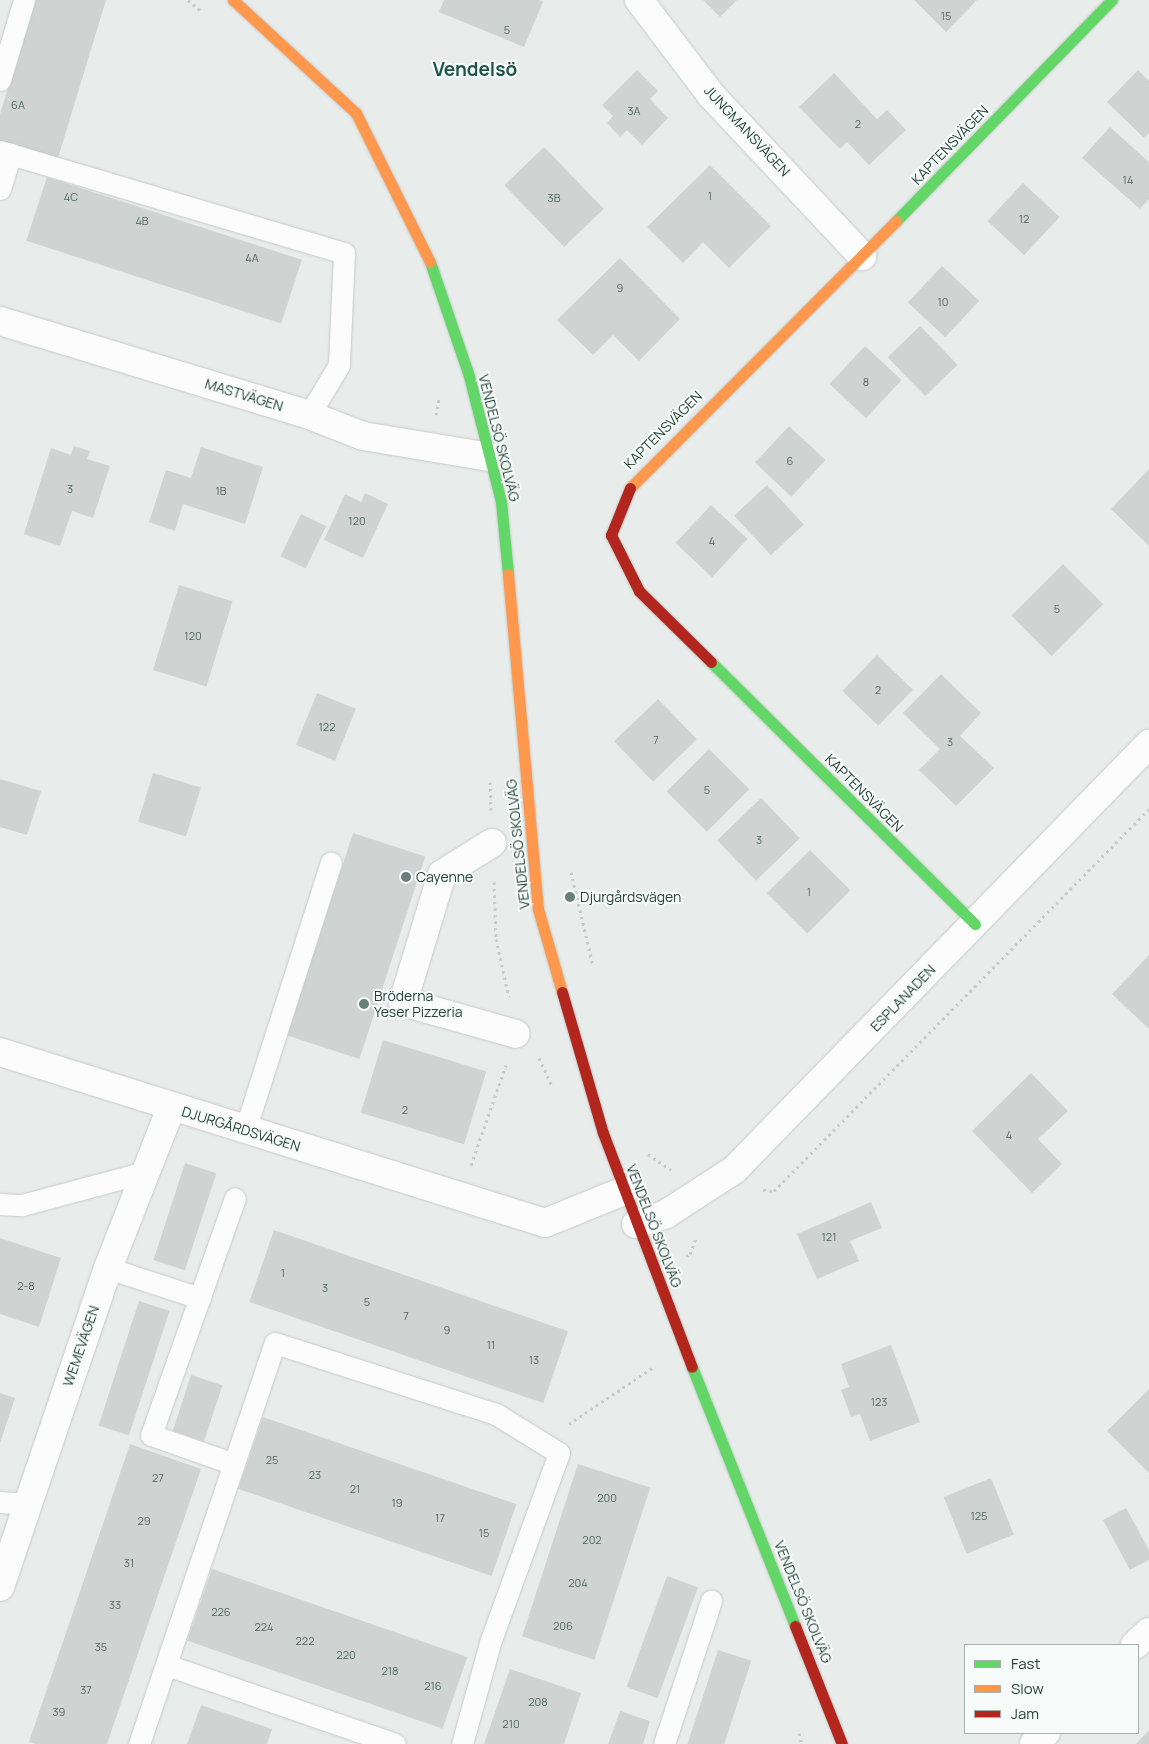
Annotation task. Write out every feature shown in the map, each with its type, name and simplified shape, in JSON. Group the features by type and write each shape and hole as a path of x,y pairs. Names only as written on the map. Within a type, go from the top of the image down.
{"street":[{"name":"VENDELSÖ SKOLVÄG","path":"233,0 356,113 434,270 469,376 501,502 538,909 603,1133 636,1224 842,1744"},
{"name":"JUNGMANSVÄGEN","path":"639,0 711,95 862,256"},
{"name":"KAPTENSVÄGEN","path":"976,924 639,590 611,535 631,484 862,256 1112,0"},
{"name":"MASTVÄGEN","path":"0,321 309,416 363,436 490,457"},
{"name":"ESPLANADEN","path":"636,1224 666,1214 734,1170 976,924 1149,744"},
{"path":"492,843 442,874 403,1002 516,1034"},
{"name":"DJURGÅRDSVÄGEN","path":"0,1052 171,1108 545,1223 624,1191"},
{"name":"WEMEVÄGEN","path":"0,1587 13,1503 171,1108"},
{"path":"1136,1644 1149,1632"},
{"path":"1034,1744 1045,1734"}],"lane":[{"path":"0,80 24,0"},
{"path":"0,189 6,152 344,253 339,365 309,416"},
{"path":"245,1130 330,862"},
{"path":"0,1204 22,1205 145,1172"},
{"path":"234,1198 151,1435 234,1464"},
{"path":"108,1268 200,1298"},
{"path":"139,1744 275,1343 496,1414 559,1453 490,1643 462,1744"},
{"path":"664,1744 711,1601"},
{"path":"167,1665 395,1744"}],"path":[{"path":"188,0 202,12"},
{"path":"440,450 436,408 443,390"},
{"path":"460,1197 516,1034 496,938 490,774"},
{"path":"734,1170 750,1189 774,1191 1149,809"},
{"path":"570,869 594,972"},
{"path":"516,1034 543,1063 553,1090"},
{"path":"645,1151 668,1170 676,1170"},
{"path":"559,1453 569,1425 683,1345"}],"building":[{"path":"35,0 106,0 58,158 0,141 0,114"},
{"path":"444,0 539,0 543,2 524,47 439,12"},
{"path":"703,0 737,0 720,17"},
{"path":"914,0 977,0 946,32"},
{"path":"637,70 658,91 650,99 668,118 642,145 627,130 620,137 607,123 613,116 602,105"},
{"path":"1138,70 1149,81 1149,133 1144,138 1107,102"},
{"path":"834,73 877,119 887,110 906,130 869,165 847,142 840,149 799,107"},
{"path":"1110,127 1149,162 1149,199 1140,209 1082,158"},
{"path":"544,147 604,209 564,247 504,185"},
{"path":"710,165 771,226 729,268 703,242 683,263 647,227"},
{"path":"47,177 302,260 281,324 26,241"},
{"path":"1023,183 1060,217 1024,255 988,221"},
{"path":"620,258 680,319 639,361 613,335 593,355 557,320"},
{"path":"942,266 979,301 945,337 908,303"},
{"path":"920,326 958,365 925,396 888,357"},
{"path":"865,346 902,380 866,418 830,384"},
{"path":"789,426 826,460 791,497 755,463"},
{"path":"74,446 90,451 87,459 110,466 93,518 72,511 60,546 24,534 51,448 71,455"},
{"path":"201,447 263,467 245,524 183,504 175,531 149,522 166,470 191,478"},
{"path":"1149,469 1149,546 1111,509"},
{"path":"767,485 804,524 771,555 734,516"},
{"path":"365,493 388,504 363,558 324,540 345,494 361,502"},
{"path":"711,505 748,539 712,577 676,543"},
{"path":"301,514 326,526 306,569 280,556"},
{"path":"1063,564 1103,604 1052,656 1011,616"},
{"path":"179,585 233,601 207,686 153,670"},
{"path":"877,655 913,690 878,726 842,691"},
{"path":"941,674 981,713 960,736 994,768 956,806 919,770 940,749 903,713"},
{"path":"317,693 356,709 335,761 296,745"},
{"path":"658,699 697,739 653,782 614,741"},
{"path":"709,749 749,789 707,832 667,791"},
{"path":"153,773 201,788 186,836 138,822"},
{"path":"0,779 41,791 27,835 0,827"},
{"path":"761,798 800,838 756,881 717,840"},
{"path":"353,833 425,856 359,1059 287,1036"},
{"path":"810,850 850,890 807,933 767,893"},
{"path":"1149,955 1149,1029 1112,994"},
{"path":"383,1040 486,1072 464,1144 361,1113"},
{"path":"1031,1073 1068,1111 1038,1139 1062,1164 1032,1193 972,1131"},
{"path":"185,1163 216,1173 185,1270 153,1260"},
{"path":"871,1202 882,1228 850,1241 859,1261 817,1279 797,1234"},
{"path":"274,1230 568,1331 543,1403 249,1302"},
{"path":"0,1238 61,1258 39,1327 0,1314"},
{"path":"139,1301 169,1311 129,1435 99,1426"},
{"path":"891,1345 920,1422 870,1441 860,1414 851,1417 841,1390 849,1387 841,1364"},
{"path":"191,1375 222,1385 204,1441 173,1431"},
{"path":"1149,1389 1149,1473 1107,1431"},
{"path":"0,1393 15,1398 0,1443"},
{"path":"263,1417 516,1504 492,1576 238,1489"},
{"path":"130,1444 201,1469 107,1744 35,1744 29,1742"},
{"path":"578,1464 650,1487 594,1660 522,1636"},
{"path":"991,1478 1014,1535 967,1554 944,1497"},
{"path":"1126,1508 1149,1550 1149,1560 1130,1570 1103,1520"},
{"path":"212,1569 467,1657 443,1729 187,1641"},
{"path":"667,1576 698,1587 658,1698 627,1687"},
{"path":"718,1650 751,1661 724,1744 687,1744"},
{"path":"510,1669 581,1693 564,1744 484,1744"},
{"path":"201,1705 272,1729 267,1744 187,1744"},
{"path":"620,1711 650,1721 643,1744 608,1744"},
{"path":"1149,1730 1149,1744 1136,1744"}],"traffic: fast":[{"path":"896,221 1112,0"},
{"path":"430,262 469,376 501,502 508,574"},
{"path":"711,662 975,924"},
{"path":"692,1367 795,1626"}],"traffic: slow":[{"path":"233,0 356,113 430,262"},
{"path":"630,488 896,221"},
{"path":"508,574 538,909 562,992"}],"traffic: jam":[{"path":"630,488 611,535 639,591 711,662"},
{"path":"562,992 603,1133 692,1367"},
{"path":"795,1626 842,1744"}],"place":[{"name":"Cayenne","path":"406,877"},
{"name":"Djurgårdsvägen","path":"570,897"},
{"name":"Bröderna Yeser Pizzeria","path":"364,1004"}],"district":[{"name":"Vendelsö","path":"475,70"}]}
